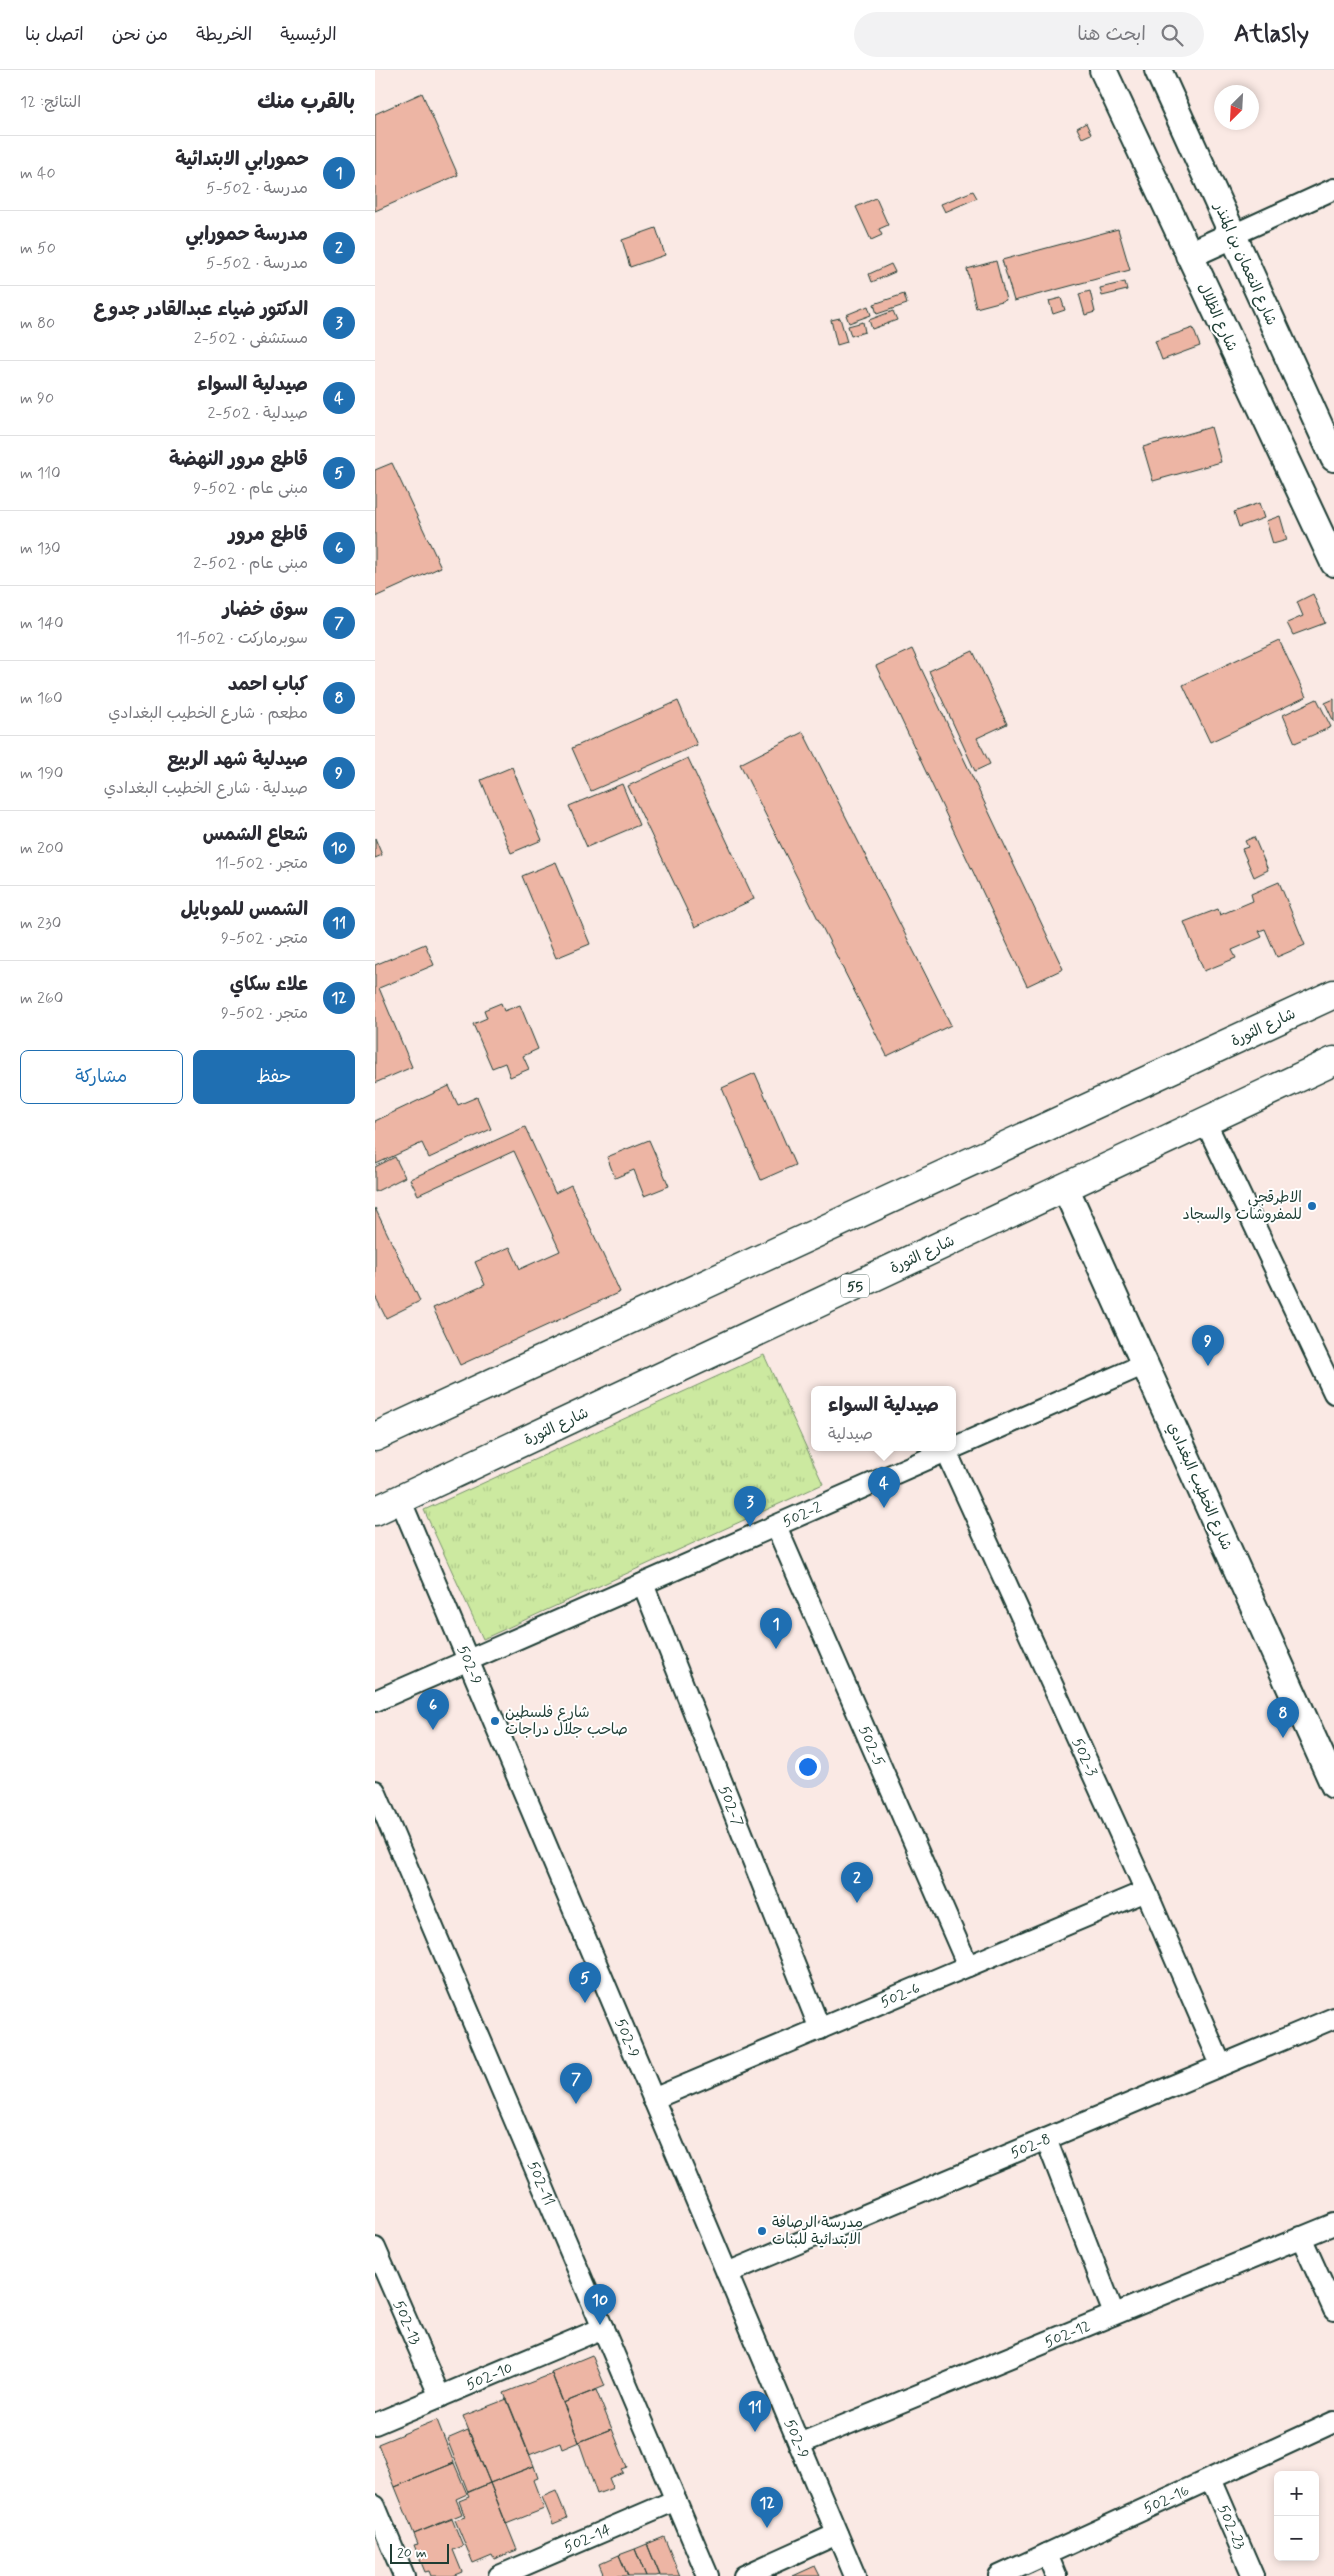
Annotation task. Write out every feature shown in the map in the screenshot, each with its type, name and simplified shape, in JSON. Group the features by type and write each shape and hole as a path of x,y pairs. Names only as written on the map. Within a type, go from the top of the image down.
{"main road":[{"name":"شارع الثورة","path":"375,1437 1334,994"},
{"name":"شارع الثورة","path":"375,1510 1205,1121 1333,1063"}],"street":[{"name":"شارع الظلال","path":"1103,70 1334,563"},
{"name":"شارع النعمان بن المنذر","path":"1158,70 1334,458"},
{"path":"1189,255 1334,189"},
{"path":"1205,1121 1334,1393"},
{"name":"شارع الخطيب البغدادي","path":"1065,1187 1334,1785"},
{"name":"502-2","path":"956,1447 1145,1364"},
{"name":"502-2","path":"375,1701 946,1451"},
{"name":"502-3","path":"946,1451 1146,1892 1221,2065"},
{"name":"502-9","path":"400,1499 855,2576"},
{"name":"502-5","path":"776,1526 968,1966"},
{"name":"502-7","path":"643,1584 820,2029"},
{"name":"502-11","path":"375,1791 708,2576"},
{"name":"502-6","path":"653,2099 1146,1892"},
{"name":"502-8","path":"727,2273 1334,2018"},
{"path":"1046,2139 1114,2314"},
{"name":"502-12","path":"799,2444 1334,2224"},
{"path":"1301,2237 1334,2310"},
{"name":"502-13","path":"375,2248 440,2397"},
{"name":"502-10","path":"375,2424 603,2328"},
{"name":"502-16","path":"999,2576 1334,2422"},
{"name":"502-23","path":"1211,2478 1253,2576"},
{"name":"502-14","path":"506,2575 676,2500"},
{"path":"375,2506 404,2576"},
{"path":"744,2576 837,2534"},
{"path":"1047,2554 1056,2576"}],"green space":[{"path":"764,1355 823,1484 483,1639 424,1510"}],"building":[{"path":"422,93 458,175 375,211 375,114"},
{"path":"1086,123 1091,134 1082,138 1077,128"},
{"path":"973,191 977,198 945,212 941,204"},
{"path":"876,198 888,225 879,229 882,235 871,240 856,207"},
{"path":"656,228 665,255 630,267 622,240"},
{"path":"1118,229 1130,270 1014,301 1002,260"},
{"path":"996,261 1006,300 976,308 967,269"},
{"path":"891,264 895,272 872,282 869,274"},
{"path":"1125,282 1127,290 1102,296 1100,288"},
{"path":"1090,291 1095,312 1085,315 1079,294"},
{"path":"904,294 907,304 877,314 874,304"},
{"path":"1061,298 1065,310 1053,314 1049,301"},
{"path":"868,306 871,315 849,323 846,315"},
{"path":"893,311 897,320 872,329 869,320"},
{"path":"840,318 847,342 837,345 831,320"},
{"path":"863,322 865,332 851,336 848,326"},
{"path":"1193,328 1200,346 1162,360 1155,341"},
{"path":"1211,427 1221,462 1153,481 1143,447"},
{"path":"392,463 441,567 375,597 375,470"},
{"path":"1259,503 1264,518 1239,527 1234,512"},
{"path":"1280,516 1287,540 1273,544 1266,521"},
{"path":"1313,594 1325,623 1293,635 1287,623 1303,616 1297,602"},
{"path":"1279,640 1306,697 1210,742 1183,685"},
{"path":"912,649 1063,969 1027,986 876,666"},
{"path":"973,651 1007,724 977,738 990,764 975,771 929,671"},
{"path":"1317,699 1331,727 1295,743 1283,715"},
{"path":"1334,699 1334,722 1325,703"},
{"path":"678,701 697,745 591,791 572,748"},
{"path":"803,732 951,1025 887,1056 740,764"},
{"path":"688,758 754,899 695,927 628,786"},
{"path":"512,767 542,840 511,853 481,780"},
{"path":"622,784 639,825 587,847 569,806"},
{"path":"1254,837 1268,870 1254,877 1242,849 1248,847 1245,841"},
{"path":"375,838 382,855 375,858"},
{"path":"556,862 590,944 556,958 522,876"},
{"path":"1279,882 1305,945 1277,957 1265,929 1259,931 1262,937 1232,950 1236,958 1204,971 1184,922 1218,909 1220,915 1253,901 1251,894"},
{"path":"425,944 434,965 379,988 412,1067 375,1083 375,965"},
{"path":"501,1003 504,1011 520,1005 538,1049 523,1056 529,1069 510,1077 505,1063 492,1068 473,1024 487,1018 484,1010"},
{"path":"755,1073 795,1165 761,1180 722,1088"},
{"path":"449,1086 458,1105 477,1097 491,1129 429,1158 422,1143 376,1164 375,1121"},
{"path":"525,1127 555,1193 571,1185 620,1292 460,1365 433,1308 485,1285 475,1262 510,1247 520,1269 560,1251 514,1151 418,1195 410,1179"},
{"path":"649,1140 669,1186 644,1196 634,1170 615,1178 607,1157"},
{"path":"395,1157 405,1177 375,1192 375,1167"},
{"path":"375,1208 420,1301 386,1318 375,1296"},
{"path":"592,2355 605,2386 563,2403 551,2372"},
{"path":"552,2374 579,2442 562,2449 560,2443 529,2455 504,2393"},
{"path":"596,2390 612,2429 579,2442 563,2403"},
{"path":"507,2399 534,2466 490,2483 463,2416"},
{"path":"437,2420 454,2463 395,2487 378,2444"},
{"path":"612,2429 627,2467 621,2469 623,2472 609,2478 613,2488 597,2494 579,2442"},
{"path":"468,2430 490,2483 468,2492 447,2439"},
{"path":"454,2463 467,2494 456,2499 462,2514 414,2534 395,2487"},
{"path":"534,2466 538,2478 533,2480 544,2509 506,2524 490,2483"},
{"path":"490,2483 517,2550 494,2559 492,2555 473,2563 455,2520 465,2517 459,2501 469,2497 467,2493"},
{"path":"556,2491 567,2518 553,2524 542,2497"},
{"path":"452,2519 463,2546 453,2550 462,2572 452,2576 431,2576 429,2571 425,2572 414,2545 418,2544 414,2534"},
{"path":"664,2537 680,2576 660,2576 647,2544"},
{"path":"647,2544 660,2575 646,2576 635,2549"},
{"path":"635,2549 646,2576 628,2576 619,2555"},
{"path":"619,2555 628,2576 604,2576 599,2564"},
{"path":"815,2566 820,2576 793,2576"}],"place":[{"name":"الاطرقجي للمفروشات والسجاد","path":"1312,1206"},
{"name":"صيدلية شهد الربيع","path":"1208,1366"},
{"name":"صيدلية السواء","path":"884,1508"},
{"name":"الدكتور ضياء عبدالقادر جدوع","path":"750,1527"},
{"name":"حمورابي الابتدائية","path":"776,1649"},
{"name":"شارع فلسطين صاحب جلال دراجات","path":"495,1721"},
{"name":"قاطع مرور","path":"433,1730"},
{"name":"كباب احمد","path":"1283,1738"},
{"name":"مدرسة حمورابي","path":"857,1903"},
{"name":"قاطع مرور النهضة","path":"585,2003"},
{"name":"سوق خضار","path":"576,2104"},
{"name":"مدرسة الرصافة الابتدائية للبنات","path":"762,2231"},
{"name":"شعاع الشمس","path":"600,2325"},
{"name":"الشمس للموبايل","path":"755,2432"},
{"name":"علاء سكاي","path":"767,2528"}]}
